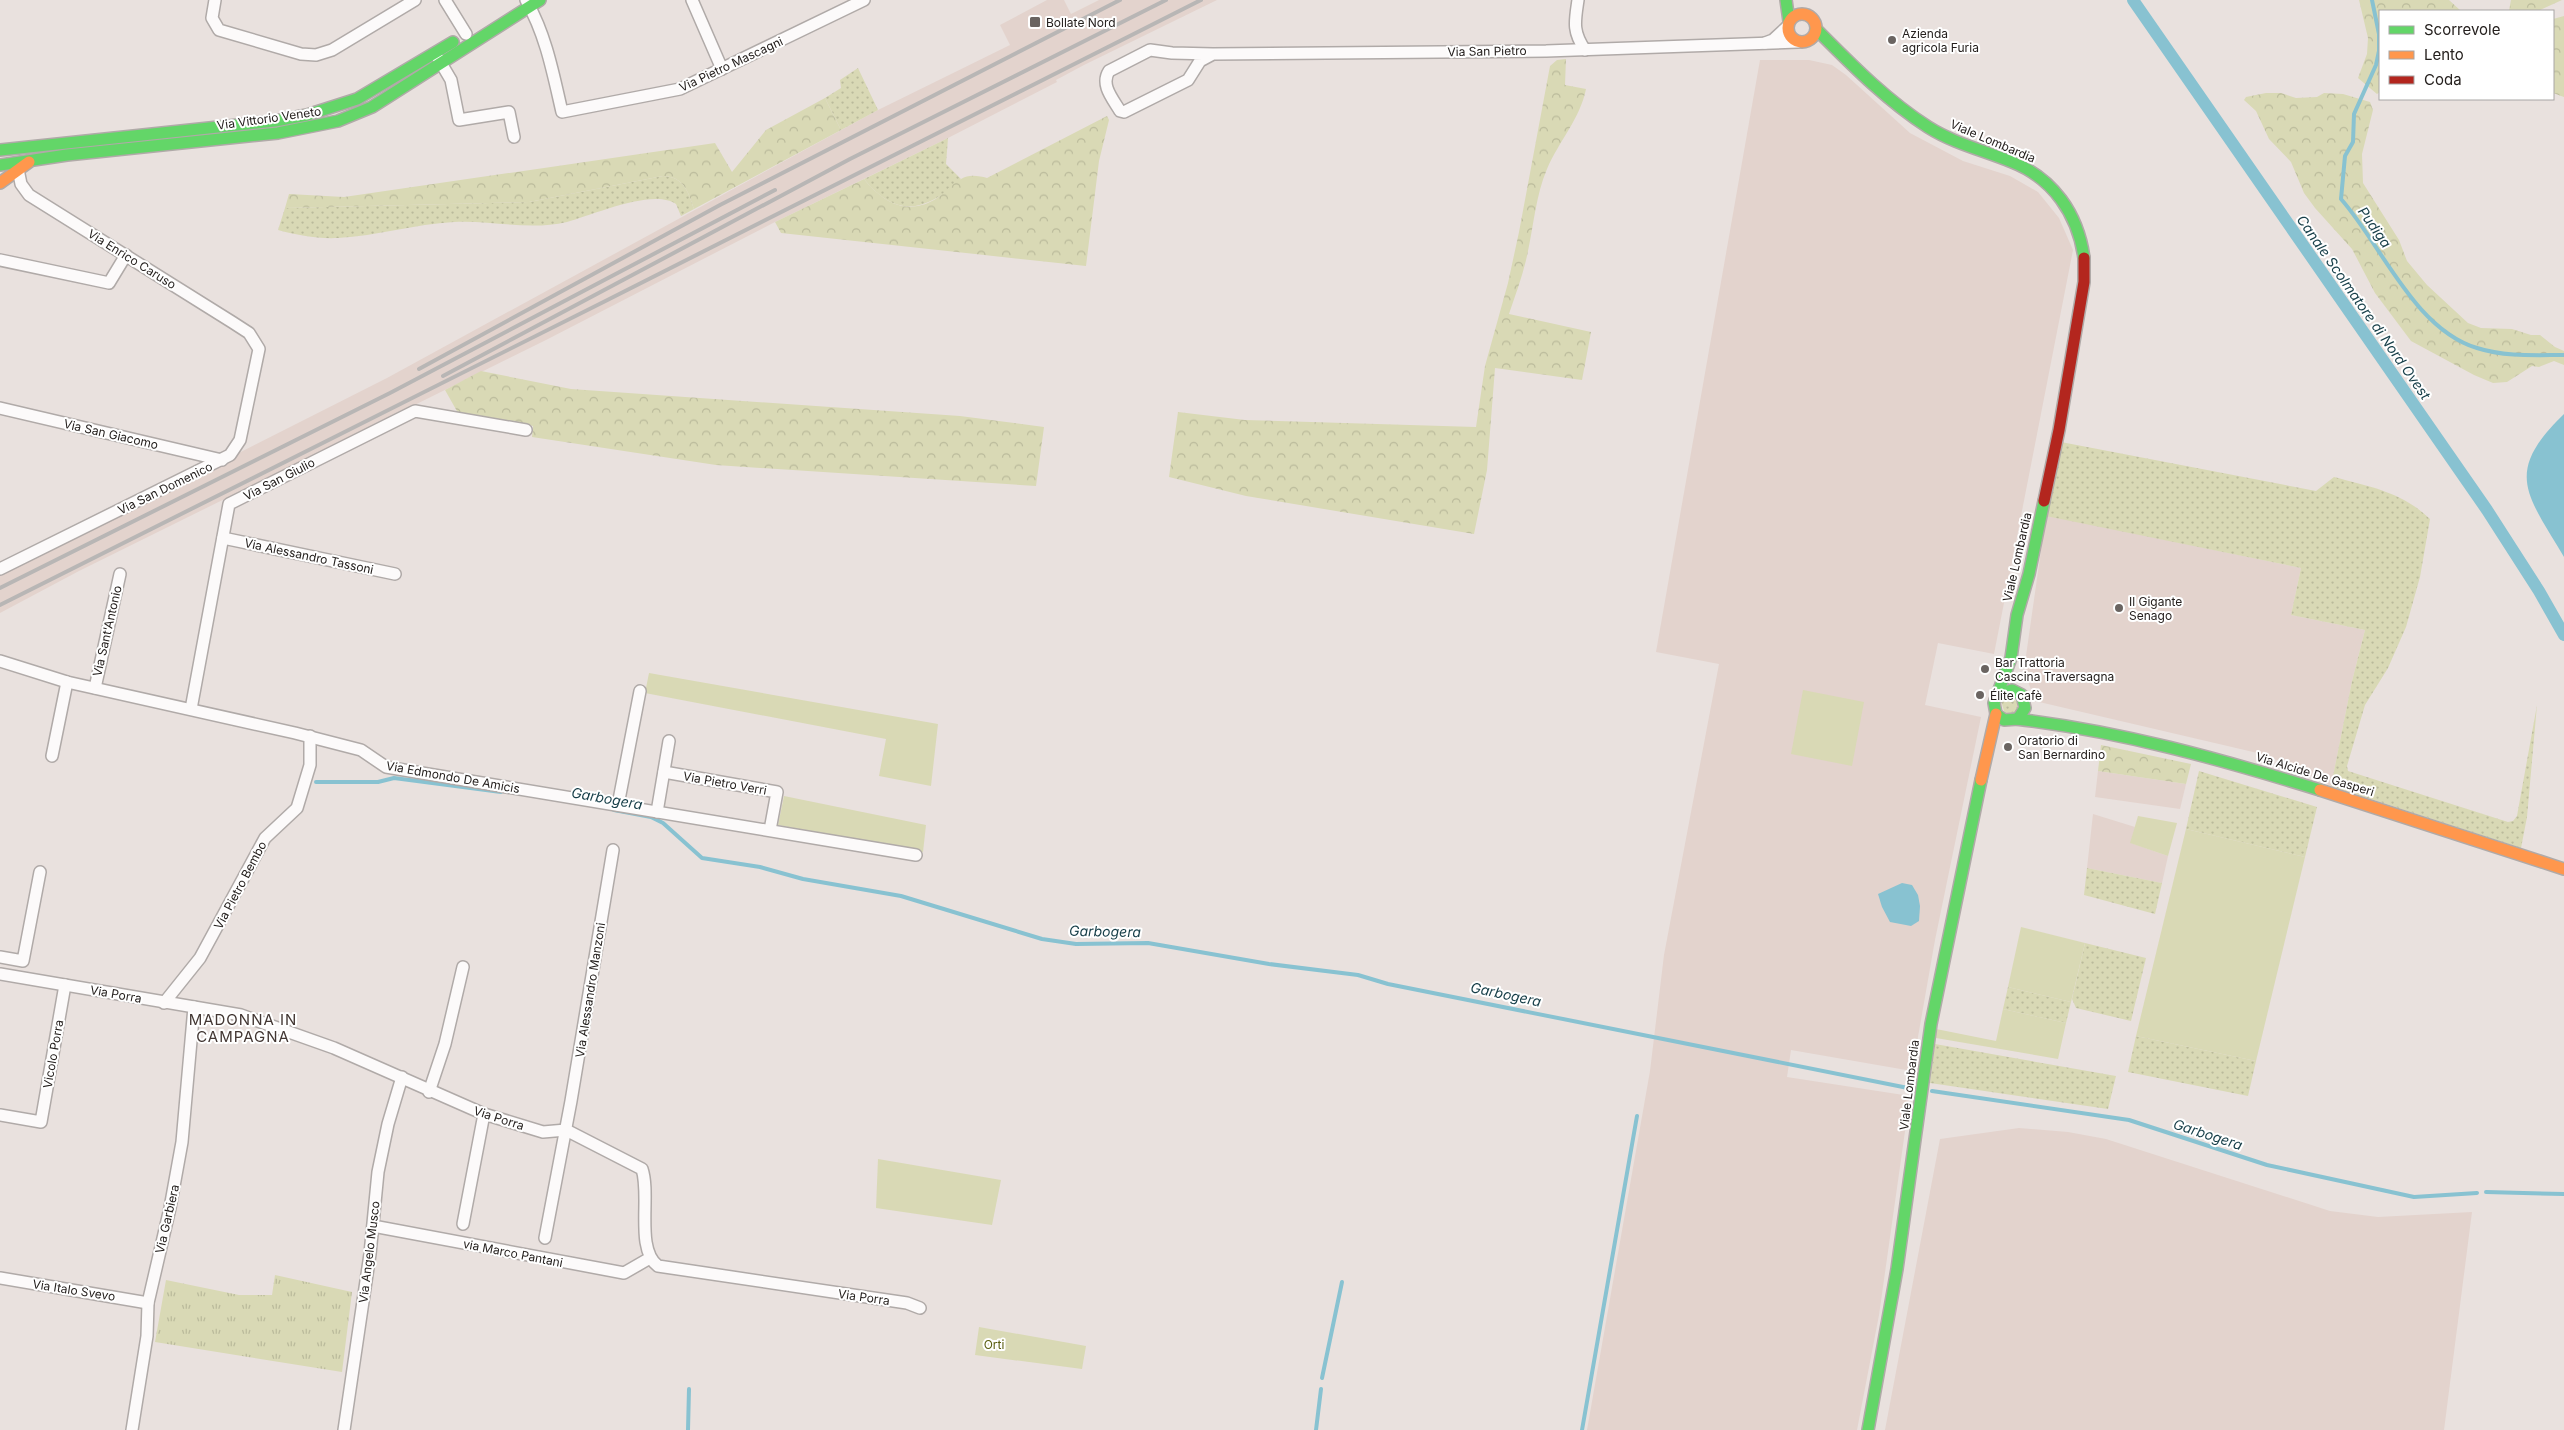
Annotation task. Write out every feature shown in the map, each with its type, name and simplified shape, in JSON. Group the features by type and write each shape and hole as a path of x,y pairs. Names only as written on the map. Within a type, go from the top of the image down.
{"street":[{"path":"215,0 212,18 219,30 308,55 332,50 415,0"},
{"path":"445,0 466,34"},
{"name":"Via Vittorio Veneto","path":"17,166 33,159 312,128 338,121 372,107 466,34 526,2 540,0"},
{"path":"692,0 722,69"},
{"name":"Via Pietro Mascagni","path":"526,2 540,28 547,48 562,112 680,89 864,0"},
{"path":"1578,0 1575,26 1577,38 1585,50"},
{"path":"1786,0 1790,36 1802,42 1813,38 1816,29 1814,20 1805,14 1796,0"},
{"name":"Via Vittorio Veneto","path":"0,150 275,121 307,115 357,99 438,57 526,2"},
{"path":"1761,45 1773,40 1798,14 1805,14"},
{"name":"Viale Lombardia","path":"1816,29 1908,113 1929,128 1970,149 2014,162 2032,171 2058,193 2081,234 2086,265 2058,430 2029,574 2017,615 2010,658 1998,694"},
{"name":"Via San Pietro","path":"1213,54 1200,61 1188,80 1124,112 1120,111 1106,86 1106,76 1109,71 1150,50 1172,53 1213,54 1585,50 1802,42"},
{"name":"Viale Lombardia","path":"1802,42 1852,63"},
{"path":"438,57 451,80 459,120 509,112 514,137"},
{"path":"0,165 17,166"},
{"path":"0,183 17,166"},
{"name":"Via Enrico Caruso","path":"17,166 24,191 29,195 249,333 259,349"},
{"path":"0,260 109,283 126,255"},
{"name":"Via San Domenico","path":"0,569 230,455 240,440 259,349"},
{"name":"Via San Giacomo","path":"0,408 222,460"},
{"name":"Via San Giulio","path":"190,710 229,504 415,411 526,430"},
{"name":"Via Alessandro Tassoni","path":"223,538 396,574"},
{"name":"Via Sant'Antonio","path":"95,688 120,574"},
{"name":"Viale Lombardia","path":"2010,658 2023,698"},
{"name":"Via Edmondo De Amicis","path":"0,661 67,682 310,736 361,750 386,767 916,855"},
{"path":"52,756 67,682"},
{"path":"2012,690 2023,698 2024,711 2015,720 2004,720 1996,714 1994,702 1998,694 2012,690"},
{"path":"618,805 640,691"},
{"name":"Via Alcide De Gasperi","path":"2023,698 2053,723"},
{"name":"Viale Lombardia","path":"1868,1430 1897,1269 1931,1024 1959,879 1996,714"},
{"name":"Viale Lombardia","path":"1990,746 2015,720"},
{"name":"Via Alcide De Gasperi","path":"2015,720 2053,723 2158,743 2221,760 2564,869"},
{"name":"Via Pietro Bembo","path":"164,1003 204,952 265,838 297,808 307,783 310,765 310,736"},
{"path":"657,812 669,741"},
{"name":"Via Pietro Verri","path":"664,772 777,792 770,830"},
{"name":"Via Alessandro Manzoni","path":"545,1238 566,1130 613,850"},
{"path":"0,957 23,961 40,872"},
{"path":"429,1092 445,1044 463,967"},
{"name":"Via Porra","path":"0,974 164,1003 214,1008 276,1025 402,1077 429,1092 484,1114 544,1132 566,1130 642,1169 645,1183 646,1246 650,1258 658,1266 907,1303 920,1308"},
{"name":"Vicolo Porra","path":"0,1115 41,1122 65,985"},
{"name":"Via Garbiera","path":"132,1430 147,1336 148,1303 177,1177 187,1106 194,1007"},
{"name":"Via Angelo Musco","path":"344,1430 373,1226 378,1172 388,1124 402,1077"},
{"path":"463,1224 484,1114"},
{"name":"via Marco Pantani","path":"373,1226 624,1273 650,1258"},
{"name":"Via Italo Svevo","path":"0,1278 148,1303"}],"shaded area":[{"path":"1047,0 1064,0 1071,14 1099,0 1217,0 1084,65 1056,80 1057,82 948,138 775,222 546,340 79,571 0,613 0,574 387,378 878,110 1010,45 1000,25"},
{"path":"1760,60 1809,60 1832,65 1846,75 1910,133 1963,161 2010,176 2038,192 2059,218 2073,250 1994,654 1938,643 1925,705 1981,717 1935,940 1912,1071 1791,1050 1787,1077 1910,1096 1879,1315 1857,1430 1587,1430 1650,1071 1664,955 1719,664 1656,652"},
{"path":"2046,515 2301,568 2291,615 2365,630 2352,681 2331,786 2266,755 2035,701 2024,670"},
{"path":"2098,771 2186,784 2180,809 2095,797"},
{"path":"2093,814 2135,827 2131,843 2168,856 2162,883 2087,868"},
{"path":"2019,1128 2068,1132 2106,1139 2330,1211 2378,1217 2472,1212 2444,1430 1885,1430 1940,1139"}],"green space":[{"path":"2359,0 2449,0 2460,10 2379,10 2379,93 2377,94 2358,78 2367,54 2368,38"},
{"path":"2511,0 2562,0 2540,10 2509,10"},
{"path":"2564,16 2564,97 2554,93 2554,19"},
{"path":"1566,59 1565,85 1586,89 1579,110 1543,179 1524,267 1509,314 1591,332 1582,380 1495,368 1487,470 1474,534 1246,496 1169,477 1178,412 1245,420 1476,427 1485,366 1508,283 1550,66 1557,60"},
{"path":"858,68 878,110 841,130 825,98 841,88 840,80"},
{"path":"2266,93 2281,93 2296,98 2317,97 2324,93 2343,94 2370,102 2373,110 2362,154 2363,183 2399,240 2407,261 2427,285 2468,323 2481,328 2512,329 2531,335 2540,335 2555,347 2564,351 2564,365 2554,361 2539,367 2532,366 2507,382 2493,383 2474,375 2411,341 2375,293 2352,249 2304,193 2291,162 2269,139 2256,111 2244,100 2246,97"},
{"path":"825,98 841,130 694,209 684,186 676,179 663,176 529,202 285,208 289,194 344,197 715,143 732,172 766,130"},
{"path":"1107,116 1109,120 1099,161 1086,266 781,233 775,222 864,179 878,194 895,204 913,207 923,205 937,198 964,177 987,178"},
{"path":"948,138 946,164 961,179 936,199 911,206 900,205 888,201 864,179"},
{"path":"663,176 676,179 684,186 694,209 681,216 676,204 666,200 653,199 623,204 553,225 454,222 338,238 292,234 278,230 285,208 529,202"},
{"path":"481,371 571,389 960,416 1044,427 1036,486 716,465 532,437 533,426 458,413 445,390"},
{"path":"2061,442 2316,491 2334,477 2397,496 2430,519 2420,577 2406,627 2388,668 2365,705 2347,766 2348,771 2508,822 2513,821 2517,816 2537,705 2527,817 2521,848 2331,786 2352,681 2365,630 2291,615 2301,568 2046,516"},
{"path":"649,673 938,724 931,786 879,776 886,739 645,693"},
{"path":"1803,690 1864,702 1852,766 1791,754"},
{"path":"2012,697 2018,703 2016,712 2005,714 2001,701"},
{"path":"2101,745 2191,764 2186,784 2098,771"},
{"path":"2199,771 2317,807 2305,857 2186,829"},
{"path":"784,796 926,825 923,852 778,825"},
{"path":"2138,816 2177,823 2168,856 2130,843"},
{"path":"2186,829 2305,857 2256,1061 2136,1036"},
{"path":"2087,868 2162,883 2155,914 2084,895"},
{"path":"2021,927 2085,943 2071,1002 2008,987"},
{"path":"2085,943 2146,958 2131,1021 2076,1008 2072,999"},
{"path":"2008,987 2071,1002 2066,1023 2003,1009"},
{"path":"2003,1009 2066,1023 2058,1059 1936,1038 1936,1029 1996,1041"},
{"path":"2136,1036 2256,1061 2248,1096 2128,1072"},
{"path":"1935,1044 2116,1076 2108,1109 1930,1083"},
{"path":"878,1159 1001,1180 992,1225 876,1208"},
{"path":"275,1275 352,1292 342,1372 155,1342 166,1280 239,1295 272,1295"},
{"name":"Orti","path":"979,1327 1086,1346 1082,1369 975,1355"}],"water":[{"path":"2564,414 2564,557 2532,500 2527,484 2527,469 2533,452 2545,434"},
{"path":"1902,883 1912,885 1918,895 1920,906 1919,921 1911,926 1890,922 1878,894"}],"waterway":[{"name":"Canale Scolmatore di Nord Ovest","path":"2133,0 2487,510 2539,591 2564,635"},
{"name":"Pudiga","path":"2372,0 2379,34 2379,51 2376,65 2354,114 2353,142 2345,156 2341,199 2417,304 2435,323 2455,338 2477,348 2498,353 2564,355"},
{"name":"Garbogera","path":"316,782 378,782 394,778 501,792"},
{"name":"Garbogera","path":"614,810 651,817 663,823 702,858 760,867 803,879 901,896 1042,939 1076,944 1148,943 1269,964 1358,975 1388,984 1908,1088"},
{"name":"Garbogera","path":"1932,1091 2129,1120 2267,1165 2414,1197 2477,1193"},
{"path":"1582,1430 1637,1116"},
{"name":"Garbogera","path":"2486,1192 2564,1194"},
{"path":"1322,1378 1342,1282"},
{"path":"688,1430 689,1389"},
{"path":"1316,1430 1321,1389"}],"railway":[{"path":"419,369 720,205 1120,0"},
{"path":"443,376 850,159 1166,0"},
{"path":"0,605 1201,0"},
{"path":"0,588 390,393 775,190"}],"traffic: fast":[{"path":"0,165 67,155 278,133 338,121 372,107 540,0"},
{"path":"1786,0 1789,21"},
{"path":"1816,29 1883,93 1928,127 1959,142 2012,162 2040,178 2061,200 2069,213 2076,227 2084,258"},
{"path":"0,150 275,121 307,115 357,99 453,42"},
{"path":"1998,694 2012,690 2022,695 2025,708 2018,719 2004,720 1996,714 1994,703 2011,658 2017,615 2029,574 2044,501"},
{"path":"2016,719 2055,724 2170,747 2320,790"},
{"path":"1868,1430 1897,1269 1931,1024 1981,780"}],"traffic: slow":[{"path":"1802,14 1812,18 1816,28 1812,38 1802,42 1792,38 1788,28 1792,18 1802,14"},
{"path":"0,183 29,162"},
{"path":"1981,780 1996,714"},
{"path":"2320,790 2564,869"}],"traffic: jam":[{"path":"2044,501 2059,430 2084,282 2084,258"}],"place":[{"name":"Bollate Nord","path":"1035,22"},
{"name":"Azienda agricola Furia","path":"1892,40"},
{"name":"Il Gigante Senago","path":"2119,608"},
{"name":"Bar Trattoria Cascina Traversagna","path":"1985,669"},
{"name":"Élite cafè","path":"1980,695"},
{"name":"Oratorio di San Bernardino","path":"2008,747"}],"district":[{"name":"MADONNA IN CAMPAGNA","path":"243,1028"}]}
